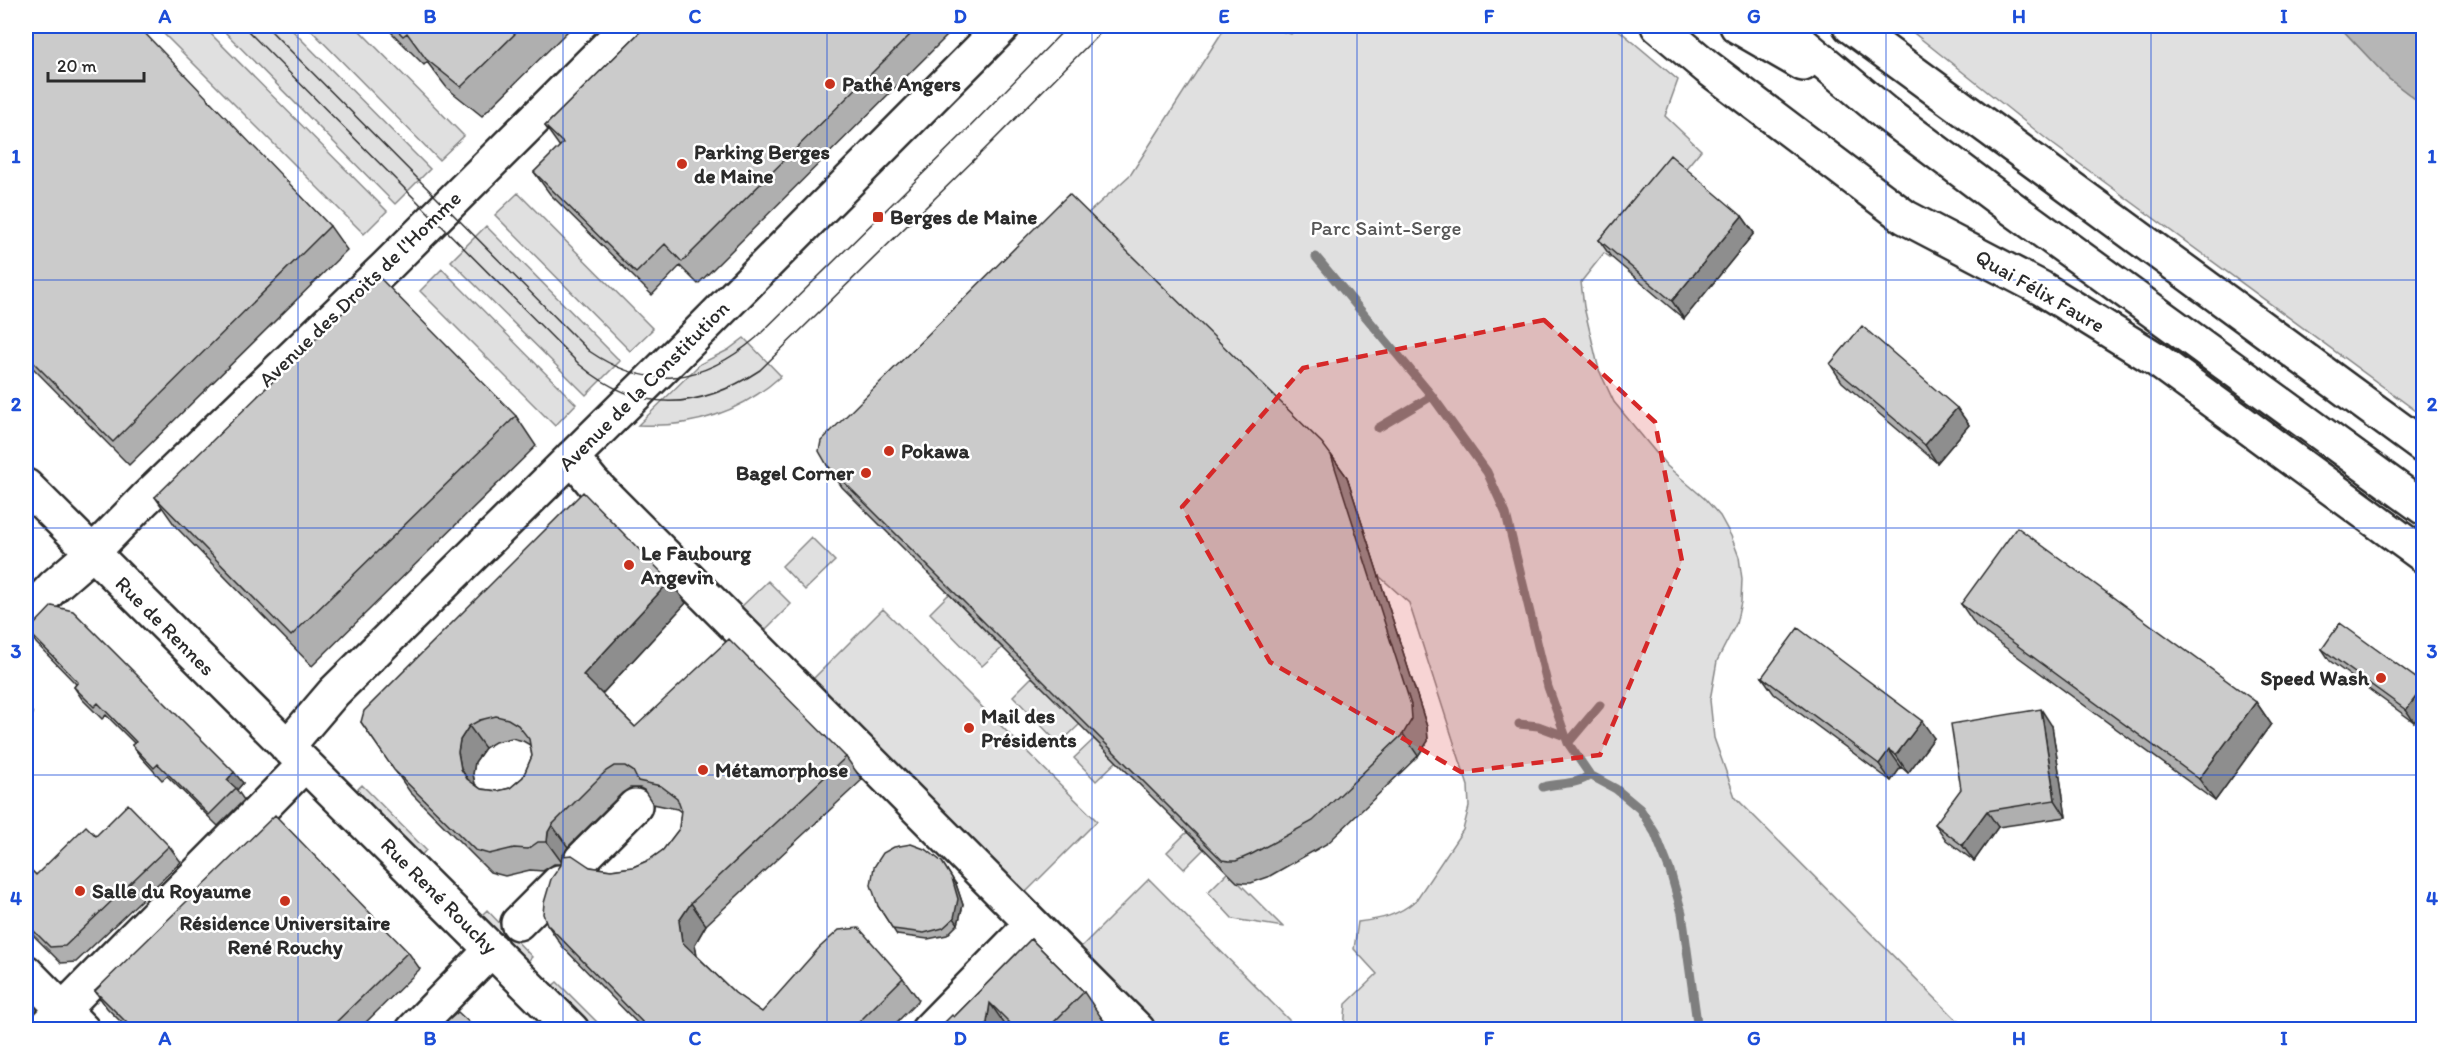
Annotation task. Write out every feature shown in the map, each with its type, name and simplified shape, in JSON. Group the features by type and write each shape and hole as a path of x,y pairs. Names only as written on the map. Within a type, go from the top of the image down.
{"main road":[{"name":"Avenue des Droits de l'Homme","path":"26,616 54,586 92,553 386,267 628,26"},
{"name":"Avenue de la Constitution","path":"62,1023 269,803 334,692 1003,26"},
{"name":"Quai Félix Faure","path":"1658,26 1707,67 1905,217 2041,288 2154,358 2424,556"},
{"path":"1694,26 1707,67"},
{"path":"1737,26 1886,113"},
{"name":"Quai Félix Faure","path":"1781,26 1886,113 2002,201 2424,508"},
{"path":"1851,26 2424,447"},
{"path":"572,457 593,483 770,671 1138,1029"},
{"name":"Rue de Rennes","path":"26,486 295,756"},
{"name":"Rue René Rouchy","path":"295,756 572,1029"},
{"path":"518,923 634,806"},
{"path":"928,1029 1023,933"},
{"path":"413,1029 492,949"},
{"path":"26,972 62,1023"}],"highlighted area":[{"path":"1544,320 1655,422 1682,561 1600,755 1461,772 1270,662 1182,507 1303,368"}],"green space":[{"path":"156,26 203,26 387,211 364,234"},
{"path":"219,26 288,26 430,169 395,204"},
{"path":"307,26 355,26 464,136 439,160"},
{"name":"Parc Saint-Serge","path":"1226,26 1264,26 1291,34 1300,26 1614,26 1678,80 1665,116 1701,150 1611,258 1604,253 1581,282 1584,307 1599,370 1614,402 1667,466 1705,499 1720,516 1739,557 1742,579 1741,602 1736,624 1717,661 1710,700 1714,738 1735,797 1966,1029 1344,1029 1346,1004 1377,974 1354,949 1358,922 1389,916 1403,910 1416,900 1463,830 1469,807 1468,786 1409,603 1378,575 1347,477 1338,465 1085,216 1131,174"},
{"path":"1905,26 2339,26 2389,79 2423,105 2423,416 2054,145"},
{"path":"518,193 653,329 630,351 495,215"},
{"path":"486,226 620,361 586,395 451,261"},
{"path":"442,269 576,404 555,426 420,291"},
{"path":"744,338 781,376 766,389 715,415 678,424 638,425 700,364 728,350"},
{"path":"811,537 835,561 805,590 782,566"},
{"path":"768,581 791,604 762,633 739,609"},
{"path":"949,594 1002,648 982,666 930,613"},
{"path":"883,609 1097,821 1022,896 810,682"},
{"path":"1032,677 1080,724 1059,744 1013,696"},
{"path":"1094,739 1117,761 1096,781 1074,758"},
{"path":"362,785 426,850 419,858 355,792"},
{"path":"1187,832 1204,849 1184,869 1167,852"},
{"path":"1228,872 1283,927 1233,919 1208,892"},
{"path":"1149,879 1294,1025 1290,1030 1154,1029 1077,951"},
{"path":"487,910 532,957 526,963 481,916"},
{"path":"557,982 604,1029 591,1029 550,988"}],"shaded area":[{"path":"2339,26 2423,26 2423,105 2389,79"}],"building":[{"path":"26,26 138,26 330,226 113,442 26,355"},
{"path":"393,26 523,26 461,87 426,59 407,33 403,36"},
{"name":"Parking Berges de Maine","path":"646,26 919,26 682,262 665,244 636,273 534,172 563,143 545,126"},
{"path":"1670,155 1742,216 1672,301 1599,240"},
{"path":"1069,194 1322,443 1331,455 1411,705 1412,719 1403,734 1313,821 1236,861 1222,860 827,465 819,451 821,441"},
{"path":"379,277 516,416 291,636 155,497"},
{"path":"1862,326 1957,408 1925,445 1830,364"},
{"name":"Métamorphose","path":"583,492 670,581 583,675 635,727 729,639 846,757 691,903 679,921 682,942 735,993 762,1012 819,948 839,930 859,928 903,978 852,1029 649,1029 547,924 543,914 544,903 551,879 561,865 562,856 572,855 590,867 611,870 633,867 663,850 679,829 681,809 677,798 661,786 638,781 633,771 625,766 614,766 606,771 552,825 548,832 547,842 538,842 528,849 514,848 489,854 475,850 394,770 361,722 364,711","holes":["496,716 518,725 529,739 532,756 523,777 510,788 498,791 481,789 467,779 461,769 458,752 460,740 469,726 480,720"]},
{"path":"2017,527 2256,702 2199,779 1961,604"},
{"path":"52,606 73,611 234,772 227,780 236,788 209,815 158,764 154,768 132,745 136,742 98,703 94,707 74,687 78,682 28,631"},
{"name":"Speed Wash","path":"2340,623 2424,684 2406,710 2322,649"},
{"path":"1798,628 1922,721 1896,755 1889,750 1879,764 1762,677"},
{"path":"2041,709 2055,800 1987,811 1962,845 1935,824 1961,789 1951,724"},
{"path":"128,804 169,846 65,946 50,947 26,923 26,865 36,875 86,826 96,836"},
{"name":"Résidence Universitaire René Rouchy","path":"275,815 408,952 329,1029 133,1029 95,991"},
{"path":"911,844 927,850 942,862 952,878 958,899 954,918 943,928 924,933 893,929 878,906 871,885 874,867 883,853 894,847"},
{"path":"1031,939 1084,992 1047,1029 1016,1029 990,1003 986,1029 938,1029 952,1015 954,1017"},
{"path":"458,1012 476,1029 439,1029"}],"waterway":[{"path":"1316,257 1432,396 1487,472 1506,514 1548,687 1568,743 1590,775 1616,789 1640,809 1655,833 1670,871 1682,913 1698,1030"},
{"path":"1378,428 1432,396"},
{"path":"1568,743 1600,705"},
{"path":"1519,724 1538,726 1565,736"},
{"path":"1543,787 1573,782 1590,775"}],"tram line":[{"path":"243,26 580,365 602,381 624,392 647,399 669,401 691,399 714,393 737,384 760,370 1107,26"},
{"path":"266,26 589,351 633,373 654,377 675,377 696,373 716,365 756,338 965,132 1068,26"}],"place":[{"name":"Pathé Angers","path":"830,84"},
{"name":"Parking Berges de Maine","path":"682,164"},
{"name":"Berges de Maine","path":"878,217"},
{"name":"Pokawa","path":"889,451"},
{"name":"Bagel Corner","path":"866,473"},
{"name":"Le Faubourg Angevin","path":"629,565"},
{"name":"Speed Wash","path":"2381,678"},
{"name":"Mail des Présidents","path":"969,728"},
{"name":"Métamorphose","path":"703,770"},
{"name":"Salle du Royaume","path":"80,891"},
{"name":"Résidence Universitaire René Rouchy","path":"285,901"}]}
